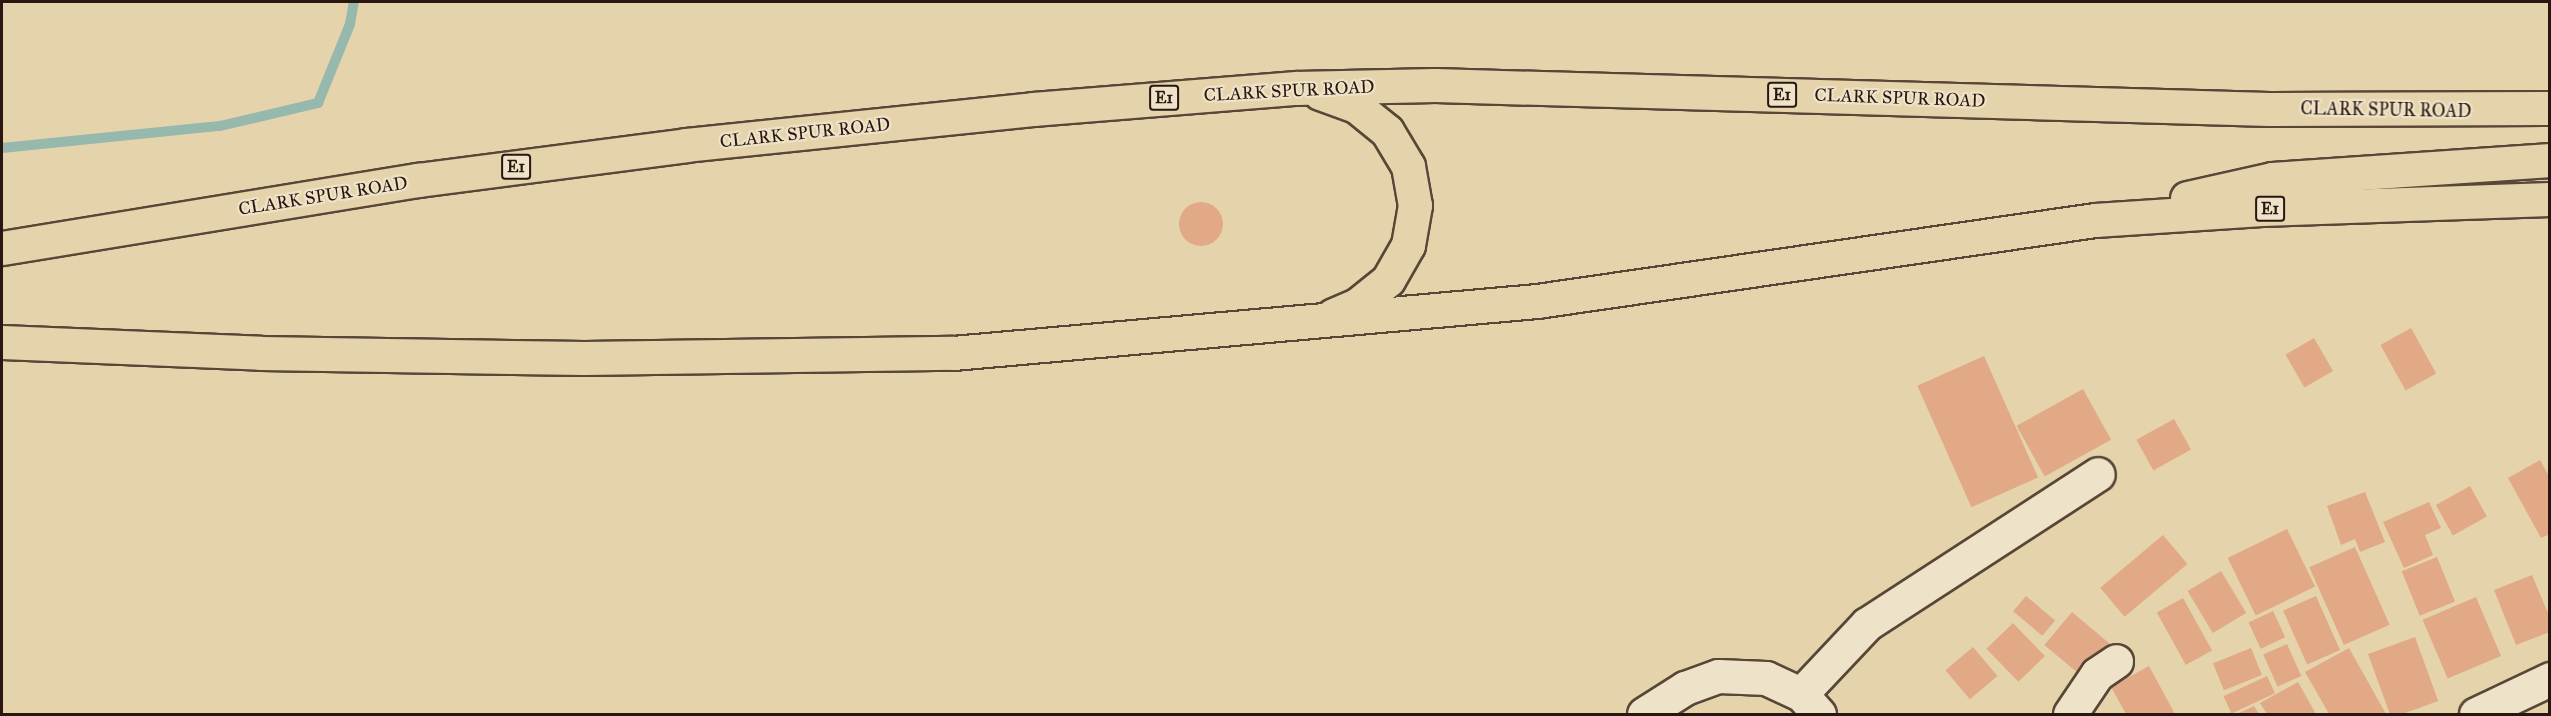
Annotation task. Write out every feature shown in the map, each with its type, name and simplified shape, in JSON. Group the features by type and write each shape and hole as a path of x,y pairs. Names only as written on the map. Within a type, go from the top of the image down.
{"highway":[{"name":"CLARK SPUR ROAD","path":"2,248 418,180 686,145 1033,109 1296,88 1435,85 2269,109 2550,108"},
{"path":"1296,88 1356,106 1387,131 1408,165 1415,205 1408,244 1388,280 1357,305 1297,325"},
{"path":"2095,220 2272,179 2550,160"},
{"name":"E1","path":"2,342 261,353 735,357 953,353 1297,325 1537,301 2095,220 2550,199"}],"street":[{"path":"1644,714 1685,688 1718,676 1766,678 1810,704 1867,624 2098,474"},
{"path":"2070,714 2097,674 2116,661"},
{"path":"2476,714 2550,679"}],"building":[{"path":"1201,202 1216,209 1223,224 1216,239 1201,246 1186,239 1179,224 1186,209"},
{"path":"2411,328 2436,373 2406,390 2380,345"},
{"path":"2314,338 2333,371 2304,387 2285,355"},
{"path":"1984,356 2038,478 1971,507 1917,386"},
{"path":"2083,389 2111,440 2045,477 2017,426"},
{"path":"2174,419 2191,450 2153,470 2136,440"},
{"path":"2540,460 2550,478 2550,534 2541,538 2508,478"},
{"path":"2470,486 2487,517 2453,536 2436,505"},
{"path":"2365,492 2385,542 2360,552 2355,539 2341,545 2327,506"},
{"path":"2429,502 2441,528 2425,535 2433,555 2404,568 2383,522"},
{"path":"2287,529 2315,587 2256,615 2228,558"},
{"path":"2163,535 2187,564 2125,617 2100,588"},
{"path":"2355,547 2390,625 2344,645 2309,567"},
{"path":"2437,557 2455,602 2420,616 2402,571"},
{"path":"2221,571 2246,613 2213,633 2188,591"},
{"path":"2532,575 2550,618 2550,632 2516,645 2494,590"},
{"path":"2026,596 2055,620 2042,636 2013,611"},
{"path":"2316,596 2340,650 2307,665 2283,611"},
{"path":"2476,597 2501,656 2448,679 2423,620"},
{"path":"2183,598 2212,650 2186,665 2157,613"},
{"path":"2273,611 2285,637 2261,649 2249,622"},
{"path":"2072,612 2117,650 2090,683 2044,645"},
{"path":"2013,623 2045,656 2018,682 1986,649"},
{"path":"2415,637 2438,701 2402,714 2390,714 2368,654"},
{"path":"2287,644 2301,676 2277,687 2263,655"},
{"path":"1973,647 1997,676 1970,699 1945,670"},
{"path":"2251,648 2262,675 2224,690 2213,663"},
{"path":"2349,648 2386,714 2329,714 2305,672"},
{"path":"2149,666 2175,714 2126,714 2111,687"},
{"path":"2267,676 2275,693 2232,714 2223,696"},
{"path":"2298,682 2316,714 2267,714 2260,703"},
{"path":"2254,706 2259,714 2237,714"}],"waterway":[{"path":"2,148 220,126 318,103 350,24 354,2"}]}
